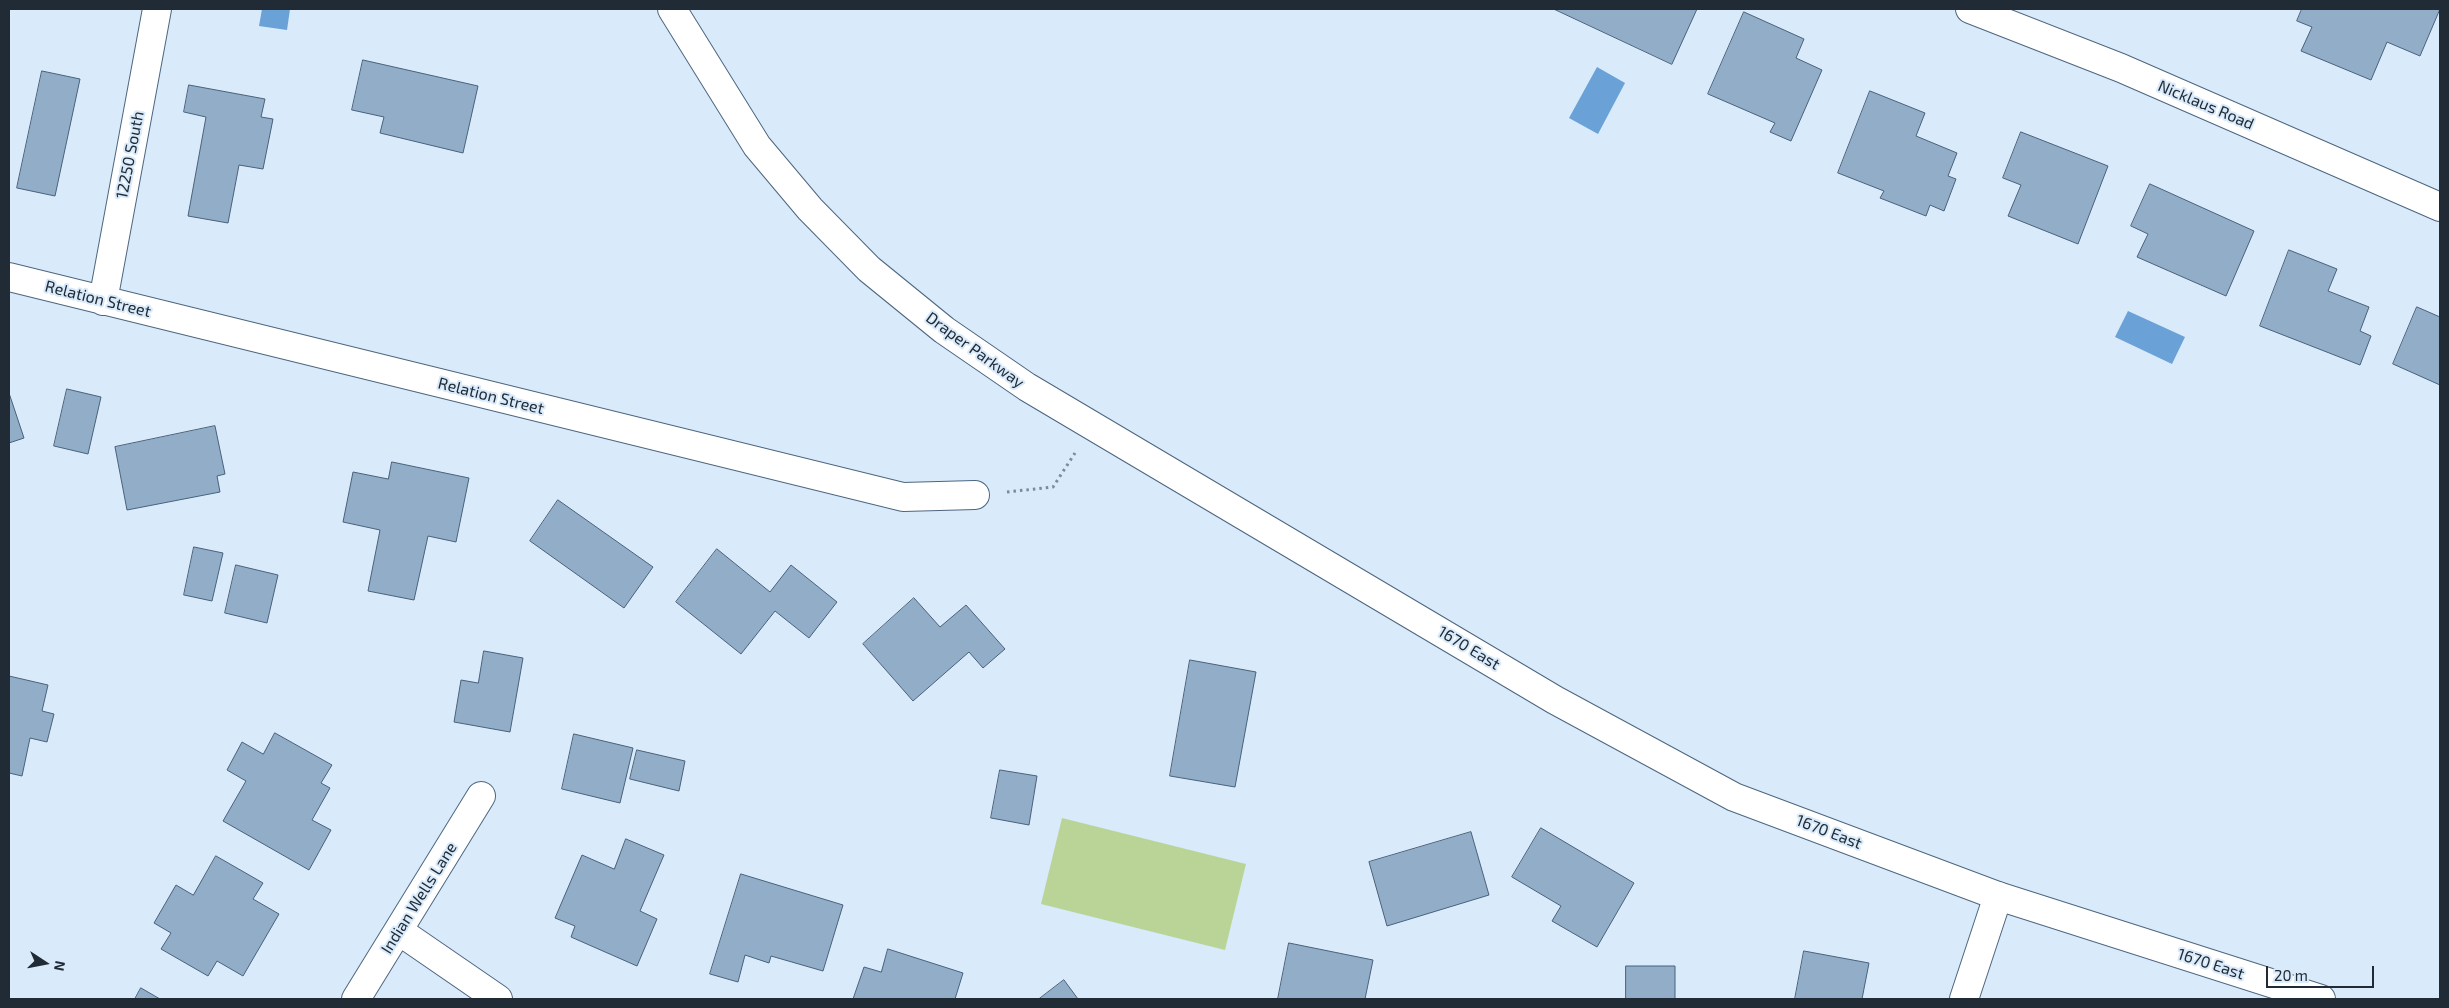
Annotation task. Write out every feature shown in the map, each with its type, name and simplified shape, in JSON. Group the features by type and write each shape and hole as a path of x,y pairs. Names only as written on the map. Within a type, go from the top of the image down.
{"street":[{"name":"12250 South","path":"103,300 157,9"},
{"name":"Draper Parkway","path":"672,9 757,146 810,209 869,269 944,330 1027,387 1370,589"},
{"name":"Nicklaus Road","path":"1970,9 2121,68 2440,207"},
{"name":"Relation Street","path":"9,277 903,496 975,495"},
{"name":"1670 East","path":"1370,589 1556,700 1734,796 1998,896 2321,999"},
{"name":"Indian Wells Lane","path":"356,999 482,796"},
{"path":"1964,999 1998,896"},
{"path":"399,931 498,999"}],"path":[{"path":"975,495 1053,487 1067,463 1096,428"}],"green space":[{"path":"1062,818 1246,864 1225,950 1041,904"}],"water":[{"path":"262,9 290,9 287,30 259,26"},
{"path":"1597,67 1625,83 1598,134 1569,118"},
{"path":"2128,311 2185,337 2172,364 2115,337"}],"building":[{"path":"1554,9 1697,9 1672,64"},
{"path":"2302,9 2440,9 2420,56 2387,42 2371,80 2301,51 2312,27 2297,21"},
{"path":"1744,12 1804,39 1796,58 1822,70 1791,141 1770,132 1775,123 1708,94"},
{"path":"363,60 478,86 463,153 380,133 384,117 352,110"},
{"path":"42,71 80,79 55,196 17,188"},
{"path":"189,85 265,99 261,117 273,119 263,169 239,165 228,223 188,216 206,117 184,112"},
{"path":"1870,91 1925,113 1916,136 1957,153 1948,176 1956,179 1944,211 1930,205 1926,216 1880,198 1884,191 1838,173"},
{"path":"2021,132 2108,166 2078,244 2008,216 2021,185 2003,178"},
{"path":"2150,184 2254,231 2226,296 2137,257 2148,234 2131,226"},
{"path":"2289,250 2337,269 2328,291 2369,307 2360,331 2371,336 2360,365 2260,326"},
{"path":"2417,307 2440,317 2440,385 2393,364"},
{"path":"67,389 101,397 88,454 54,446"},
{"path":"9,393 24,438 9,443"},
{"path":"215,426 225,474 217,476 220,492 127,510 115,447"},
{"path":"392,462 469,478 456,542 428,536 414,600 368,591 380,530 343,522 353,472 388,479"},
{"path":"558,500 653,567 624,608 530,541"},
{"path":"194,547 223,553 212,601 184,595"},
{"path":"717,549 770,592 791,565 837,602 809,638 775,611 741,654 676,602"},
{"path":"236,565 278,575 267,623 225,613"},
{"path":"914,598 940,627 966,605 1005,649 983,668 969,652 913,701 863,644"},
{"path":"484,651 523,658 510,732 454,722 461,680 478,683"},
{"path":"1190,660 1256,672 1235,787 1170,776"},
{"path":"9,676 48,685 42,711 54,714 47,742 30,738 22,776 9,773"},
{"path":"275,733 332,765 321,783 330,788 312,820 331,830 309,870 223,821 246,781 227,770 242,742 263,754"},
{"path":"574,734 633,748 620,803 562,789"},
{"path":"637,750 685,761 679,791 630,779"},
{"path":"1000,770 1037,776 1029,825 991,818"},
{"path":"1541,828 1634,883 1597,947 1552,921 1561,906 1512,877"},
{"path":"1471,832 1489,895 1387,926 1369,862"},
{"path":"626,839 664,855 640,911 657,919 637,966 571,937 575,926 555,918 582,855 614,869"},
{"path":"216,856 263,883 253,899 279,914 243,976 217,961 208,976 161,949 171,933 154,923 176,885 193,895"},
{"path":"741,874 843,905 823,971 771,956 769,963 745,955 738,982 710,974"},
{"path":"1289,943 1373,960 1365,999 1278,999"},
{"path":"888,949 963,973 955,999 853,999 864,967 881,972"},
{"path":"1804,951 1869,963 1862,999 1795,999"},
{"path":"1626,966 1675,966 1675,999 1626,999"},
{"path":"1064,980 1078,999 1039,999"},
{"path":"141,988 160,999 135,999"}]}
